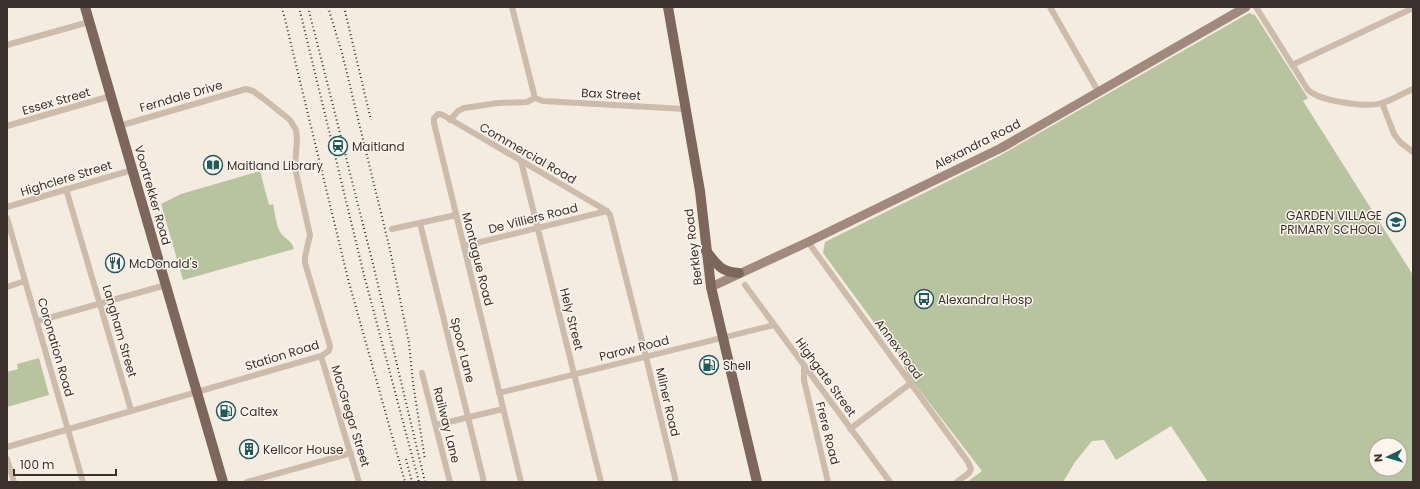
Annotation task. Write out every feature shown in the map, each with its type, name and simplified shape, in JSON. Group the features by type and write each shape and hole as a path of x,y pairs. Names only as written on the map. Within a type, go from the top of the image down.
{"main road":[{"name":"Voortrekker Road","path":"85,7 223,482"},
{"name":"Berkley Road","path":"668,7 700,192 711,287 757,482"},
{"path":"706,251 723,270 730,273 739,273"}],"street":[{"path":"450,120 458,111 464,108 498,103 527,102 536,99 512,7"},
{"path":"1050,7 1098,91"},
{"name":"Alexandra Road","path":"711,287 808,242 1001,148 1246,7"},
{"path":"1256,7 1312,95 1360,105 1382,103 1413,89"},
{"path":"1292,65 1413,8"},
{"path":"7,45 89,22"},
{"name":"Ferndale Drive","path":"119,126 248,89"},
{"name":"Station Road","path":"7,447 328,353 330,348 305,263 310,235 295,168 297,133 290,120 264,99 248,89"},
{"name":"Essex Street","path":"7,126 111,96"},
{"name":"Bax Street","path":"536,99 543,101 685,110"},
{"path":"1382,103 1394,134 1400,142 1413,152"},
{"name":"Commercial Road","path":"438,114 443,115 607,211"},
{"name":"Montague Road","path":"438,114 434,118 434,123 521,482"},
{"name":"Hely Street","path":"521,162 539,229 601,482"},
{"name":"Highclere Street","path":"7,207 132,170"},
{"name":"Langham Street","path":"66,189 131,410"},
{"name":"De Villiers Road","path":"464,246 539,229 607,211"},
{"name":"Milner Road","path":"607,211 610,215 676,482"},
{"path":"392,229 456,215"},
{"name":"Coronation Road","path":"7,218 83,482"},
{"name":"Spoor Lane","path":"420,222 484,482"},
{"name":"Annex Road","path":"808,242 968,462 971,469 969,473 957,482"},
{"path":"7,287 26,281"},
{"path":"38,322 166,285"},
{"name":"Highgate Street","path":"745,285 890,482"},
{"name":"Parow Road","path":"499,393 774,325"},
{"name":"MacGregor Street","path":"321,356 359,482"},
{"name":"Frere Road","path":"804,366 804,380 828,482"},
{"name":"Railway Lane","path":"422,372 450,482"},
{"path":"850,429 911,383"},
{"path":"436,425 503,409"},
{"path":"247,482 351,453"},
{"path":"7,459 14,482"}],"green space":[{"path":"1249,13 1255,15 1308,98 1303,101 1413,275 1413,482 1208,482 1171,426 1116,460 1104,440 1092,441 1075,462 1063,482 967,482 982,471 908,375 895,348 881,332 823,253 825,242 999,156"},
{"path":"260,171 269,205 273,204 280,232 292,244 294,249 183,280 161,204 181,194"},
{"path":"39,358 49,395 7,407 7,372 18,369 17,364"}],"railway":[{"path":"282,7 348,279 405,482"},
{"path":"299,7 364,275 419,482"},
{"path":"308,7 373,264 425,482"},
{"path":"328,7 342,53 390,250 409,343 413,383 425,460"},
{"path":"344,7 371,120"},
{"path":"406,459 412,482"}],"place":[{"name":"Maitland","path":"338,146"},
{"name":"Maitland Library","path":"213,165"},
{"name":"GARDEN VILLAGE PRIMARY SCHOOL","path":"1396,222"},
{"name":"McDonald's","path":"115,263"},
{"name":"Alexandra Hosp","path":"924,299"},
{"name":"Shell","path":"709,365"},
{"name":"Caltex","path":"226,411"},
{"name":"Kellcor House","path":"249,449"}]}
